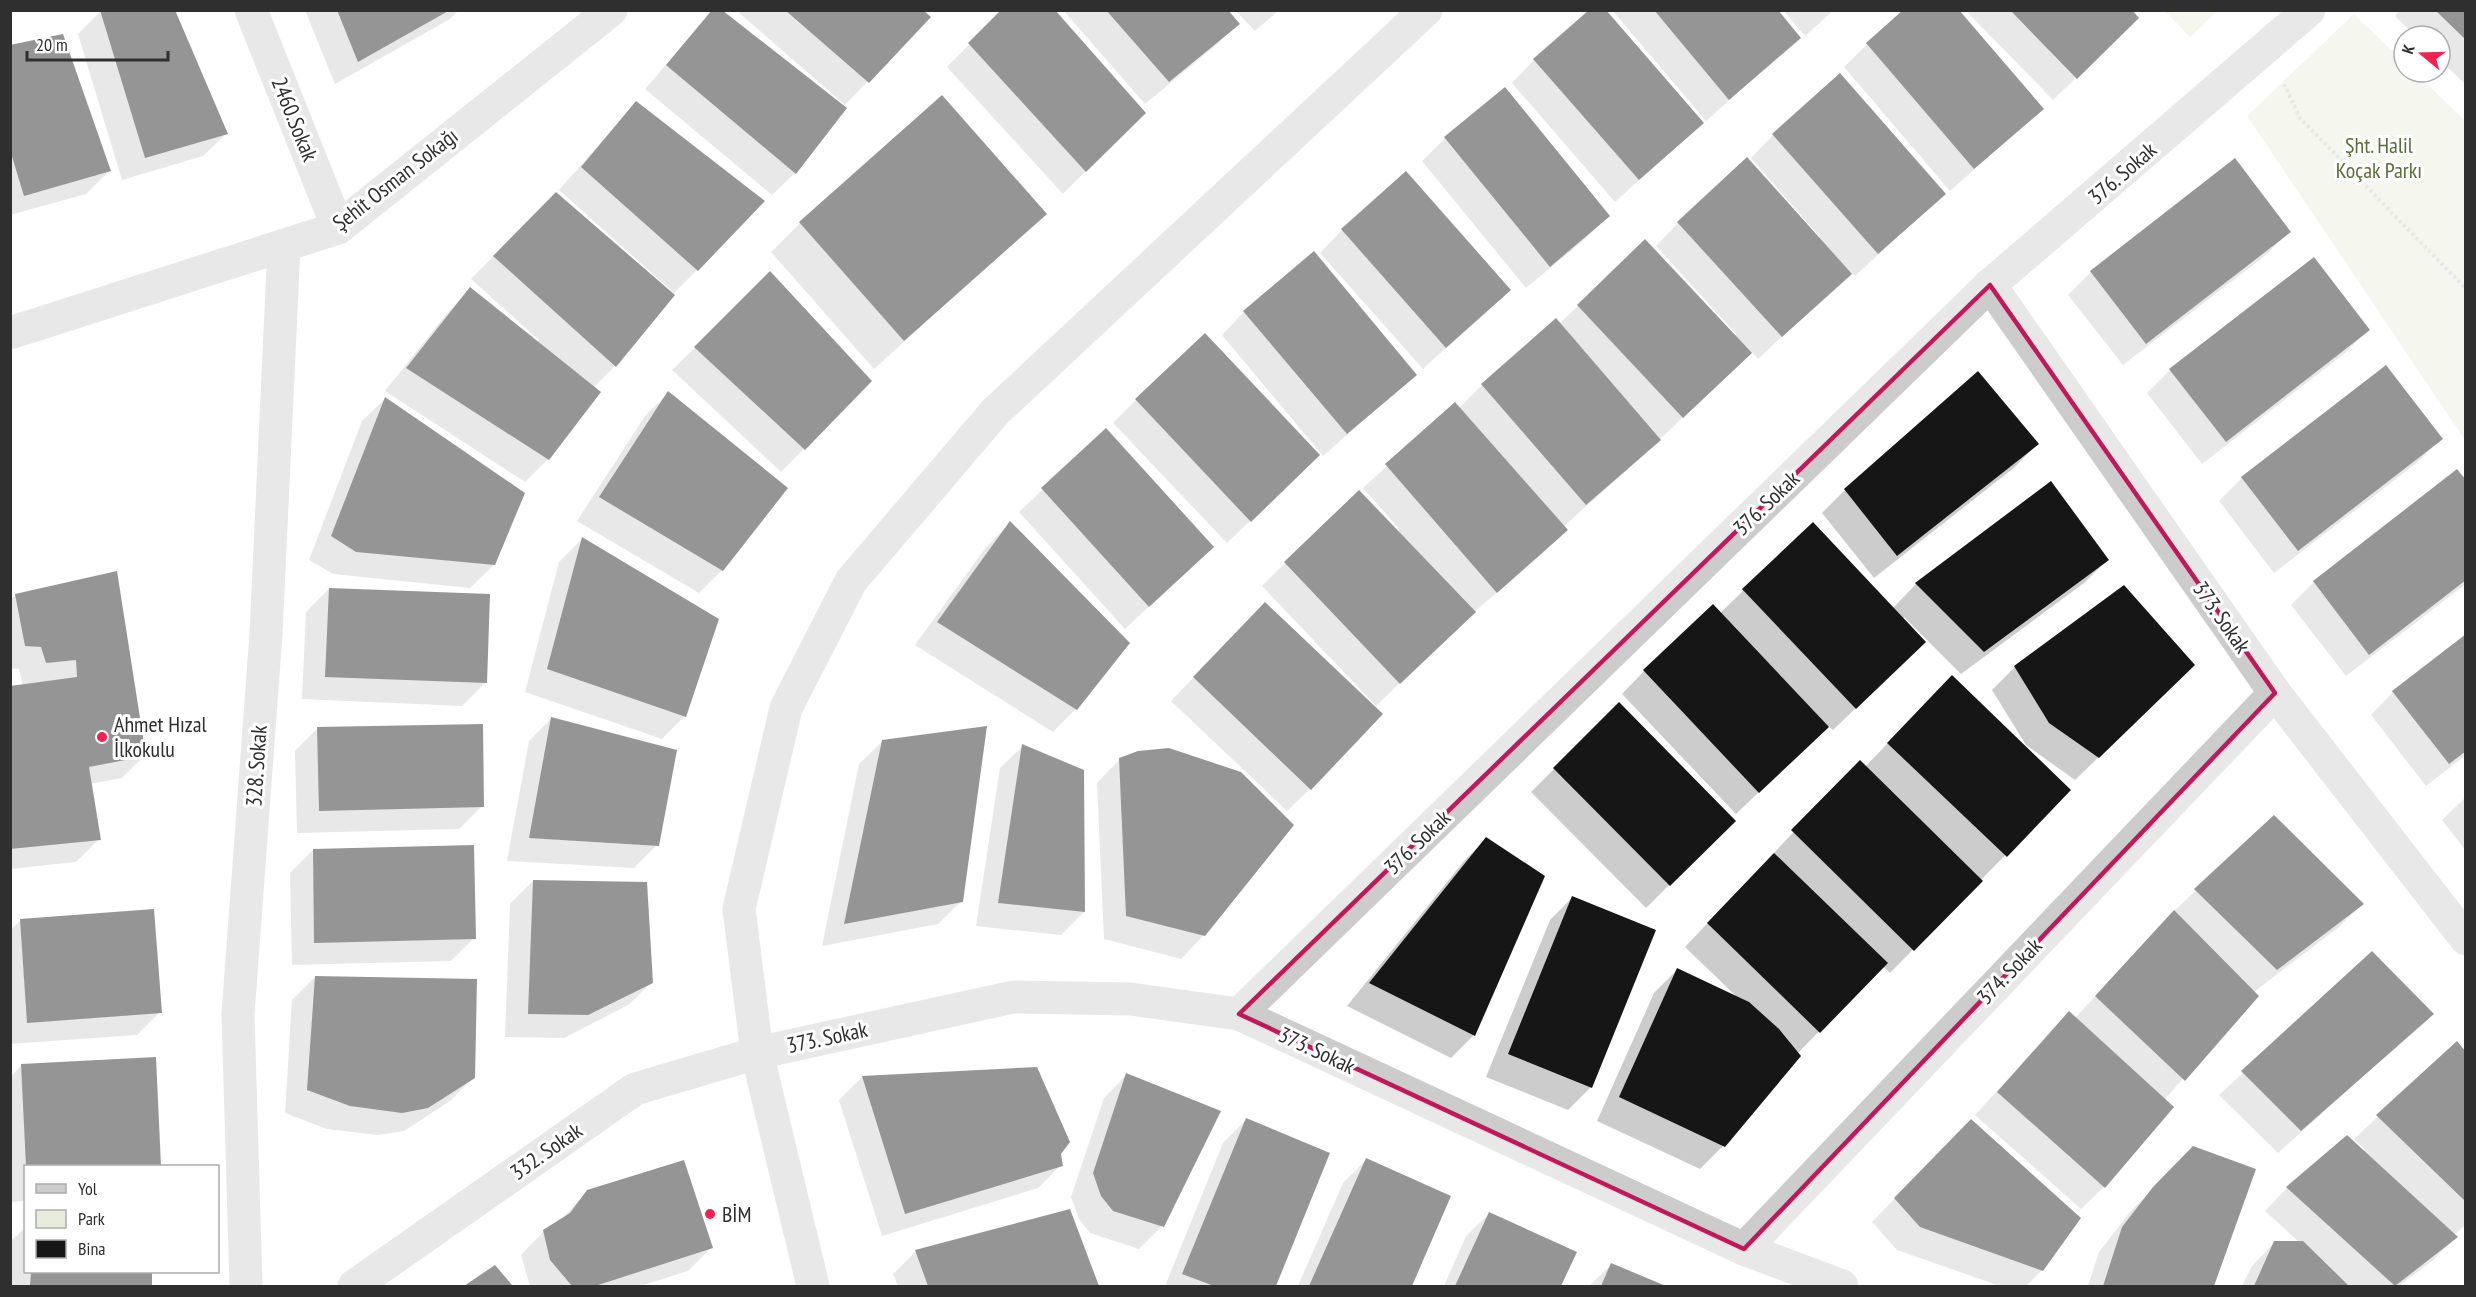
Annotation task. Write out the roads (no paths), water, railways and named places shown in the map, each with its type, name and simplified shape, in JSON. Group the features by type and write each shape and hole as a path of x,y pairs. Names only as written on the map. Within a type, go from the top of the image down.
{"street":[{"name":"2460.Sokak","path":"251,10 338,228"},
{"name":"Şehit Osman Sokağı","path":"10,333 338,228 611,10"},
{"path":"813,1287 757,1053 739,909 786,708 851,581 996,412 1425,10"},
{"name":"376. Sokak","path":"1239,1014 1990,285 2309,10"},
{"name":"328. Sokak","path":"246,1287 238,1014 266,634 284,246"},
{"name":"373. Sokak","path":"1990,285 2275,693 2466,939"},
{"name":"374. Sokak","path":"1744,1249 2275,693"},
{"name":"373. Sokak","path":"757,1053 1013,997 1130,999 1239,1014 1744,1249 1842,1287"},
{"name":"332. Sokak","path":"354,1287 635,1089 757,1053"}],"place":[{"name":"Ahmet Hızal İlkokulu","path":"102,737"},
{"name":"BİM","path":"710,1214"}],"park label":[{"name":"Şht. Halil Koçak Parkı","path":"2379,158"}]}
